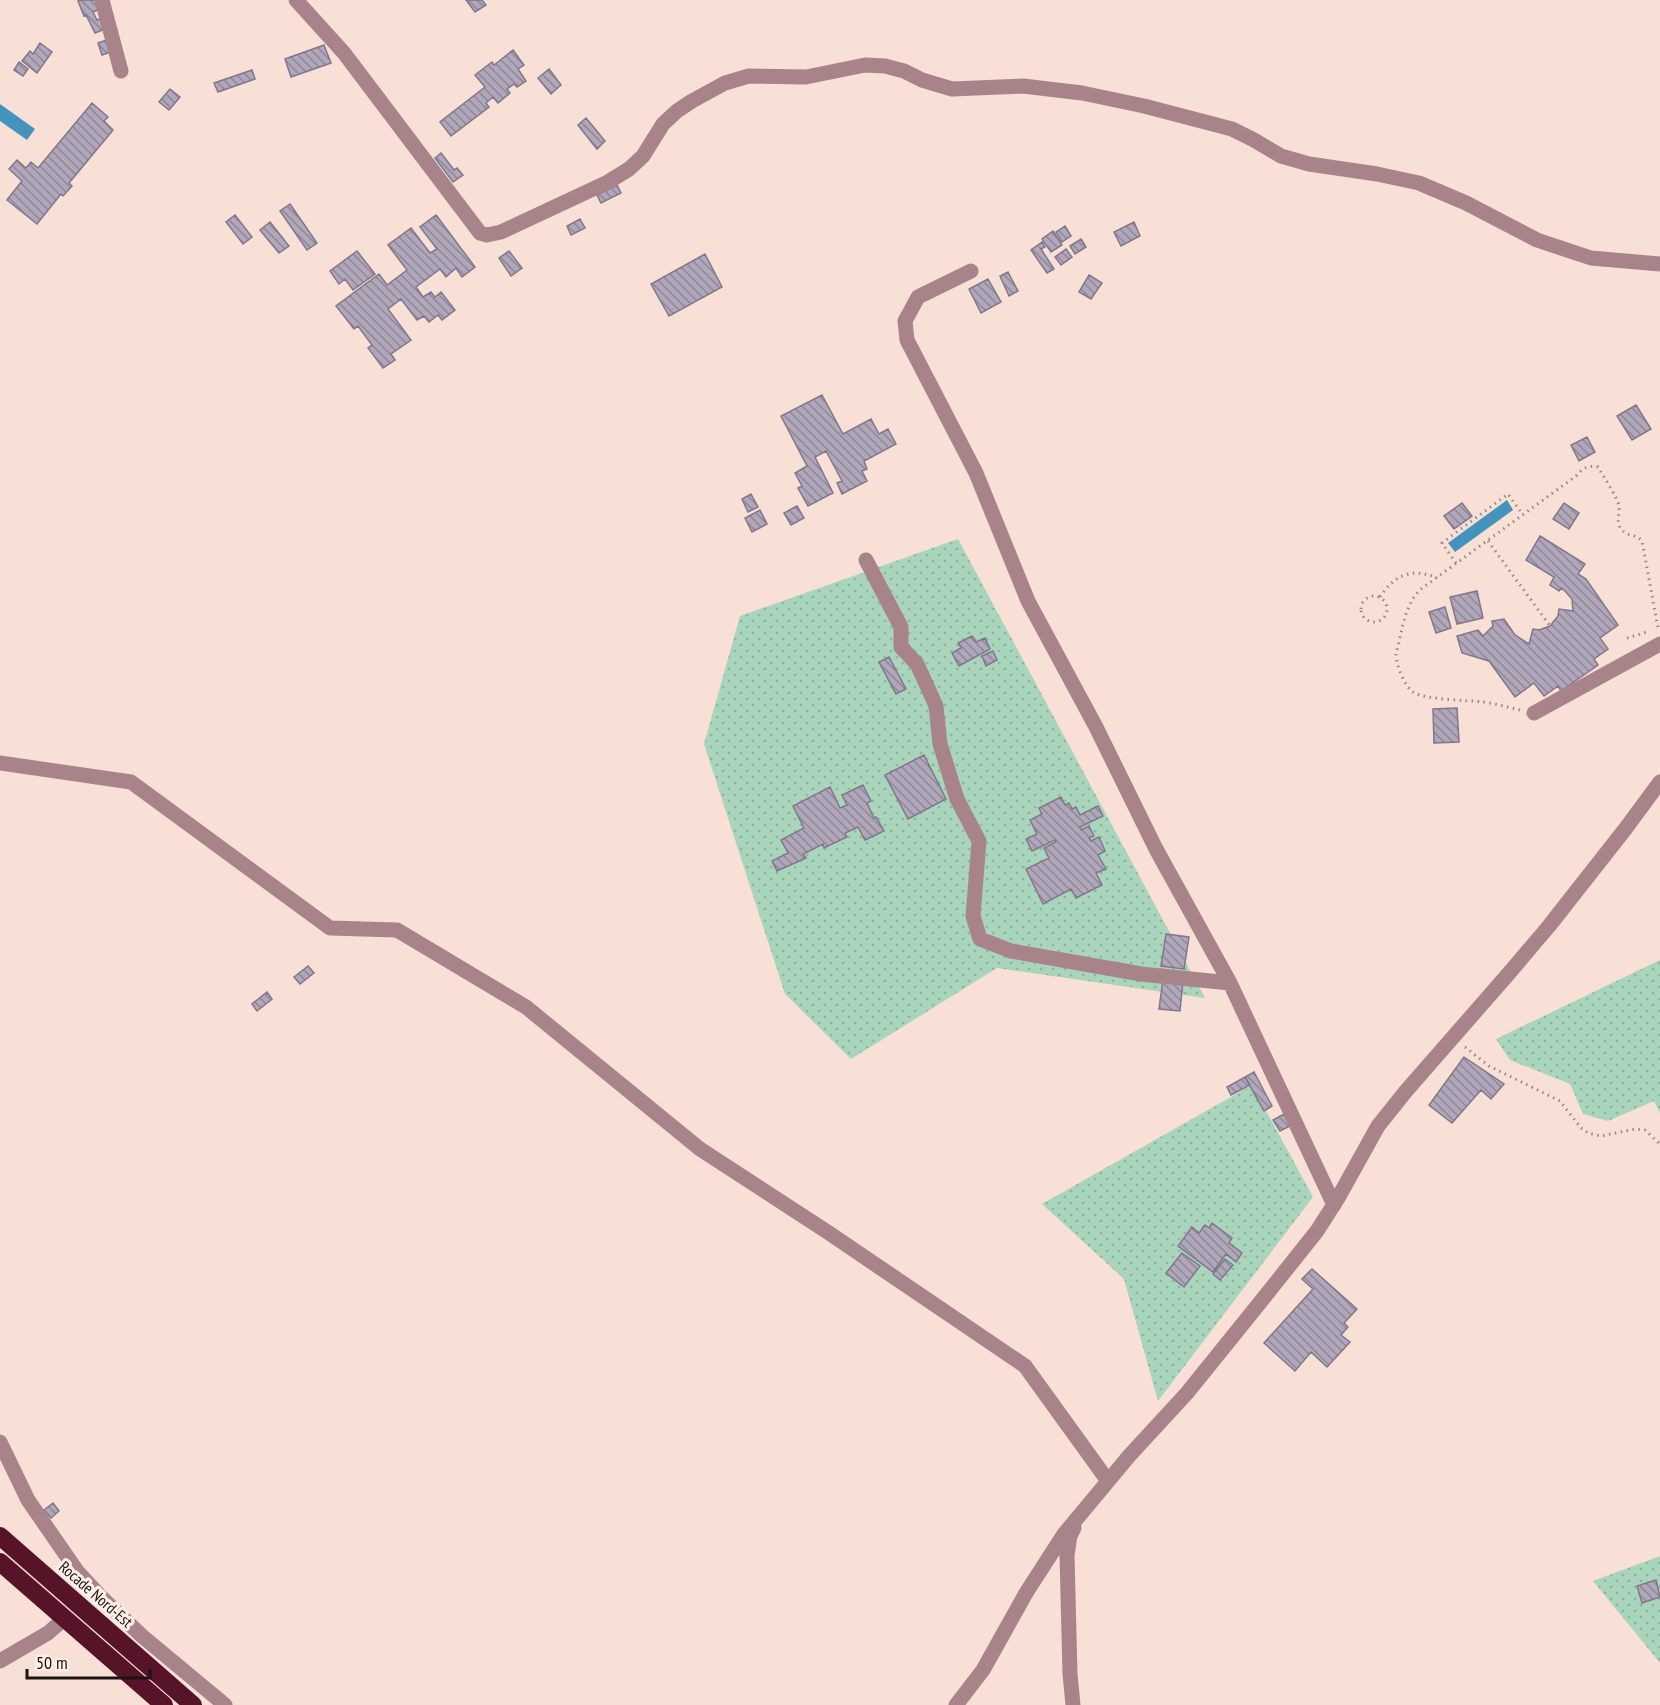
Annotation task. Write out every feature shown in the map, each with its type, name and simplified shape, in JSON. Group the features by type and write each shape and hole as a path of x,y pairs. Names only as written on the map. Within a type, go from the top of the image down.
{"highway":[{"name":"Rocade Nord-Est","path":"0,1536 193,1705"},
{"path":"0,1562 164,1705"}],"street":[{"path":"102,0 121,71"},
{"path":"296,0 344,53 480,232 487,235 501,232 533,218 608,182 629,169 643,156 663,124 677,111 725,83 749,76 806,77 865,65 885,66 904,71 922,80 952,89 1023,86 1082,93 1144,106 1232,129 1281,156 1309,164 1419,183 1466,203 1538,240 1591,258 1660,264"},
{"path":"971,271 918,297 904,321 907,340 976,473 1028,601 1096,727 1156,849 1230,982 1334,1205"},
{"path":"866,560 901,627 901,647 917,664 936,706 940,744 957,800 980,841 973,916 980,939 1011,951 1141,974 1230,982"},
{"path":"1534,712 1660,644"},
{"path":"0,763 131,782 330,928 397,930 526,1007 700,1149 1025,1366 1108,1481"},
{"path":"956,1705 983,1670 1026,1593 1064,1534 1187,1393 1317,1231 1378,1126 1549,926 1660,782"},
{"path":"0,1442 28,1500 77,1571 142,1636 225,1705"},
{"path":"1073,1705 1067,1555 1070,1536 1081,1512"},
{"path":"0,1661 48,1634 65,1618"}],"path":[{"path":"1534,712 1432,697 1413,692 1396,661 1396,654 1408,607 1415,595 1584,468 1599,467 1618,503 1620,526 1627,534 1638,536 1642,541 1659,627 1627,638"},
{"path":"1456,563 1442,543 1508,494 1523,515"},
{"path":"1488,540 1550,626"},
{"path":"1380,597 1393,581 1406,574 1422,573 1437,578"},
{"path":"1370,596 1380,597 1386,604 1384,616 1377,622 1367,621 1362,614 1363,602 1370,596"},
{"path":"1453,1037 1489,1066 1560,1101 1581,1128 1588,1133 1601,1136 1635,1129 1645,1130 1660,1144"}],"green space":[{"path":"958,539 1205,998 997,968 851,1059 785,994 704,744 740,616"},
{"path":"1660,960 1660,1113 1654,1101 1608,1121 1583,1114 1570,1084 1510,1060 1496,1039"},
{"path":"1252,1085 1313,1197 1158,1401 1124,1279 1042,1204"},
{"path":"1660,1556 1660,1663 1593,1581"}],"water":[{"path":"0,104 35,129 27,140 0,121"},
{"path":"1507,500 1513,510 1455,552 1448,543"}],"building":[{"path":"96,0 100,9 93,12 97,20 103,18 107,28 95,33 86,15 84,16 78,1"},
{"path":"466,0 482,0 486,5 475,12"},
{"path":"107,40 111,52 102,55 98,43"},
{"path":"40,43 52,52 37,73 22,61 30,51 33,54"},
{"path":"324,45 331,63 291,77 285,59"},
{"path":"513,50 524,65 518,69 526,81 517,87 514,84 507,89 510,93 498,103 493,97 486,103 489,107 451,136 440,122 485,87 475,75 492,62 494,65"},
{"path":"19,62 28,69 23,76 14,70"},
{"path":"549,69 561,85 551,94 538,78"},
{"path":"252,70 255,79 218,92 214,83"},
{"path":"170,89 180,97 169,110 159,102"},
{"path":"92,103 108,117 104,121 113,130 69,183 72,186 63,196 61,194 37,224 7,200 22,181 9,169 17,160 26,168 31,162 38,168"},
{"path":"586,118 605,141 597,149 578,125"},
{"path":"441,153 454,170 457,168 463,175 453,182 435,158"},
{"path":"617,185 621,193 601,203 597,195"},
{"path":"290,204 317,243 307,250 280,211"},
{"path":"235,215 252,237 243,244 226,222"},
{"path":"436,215 475,267 462,277 456,268 446,277 440,269 416,287 423,297 431,292 435,297 441,292 455,310 442,320 438,315 429,322 424,316 417,320 401,299 388,309 411,340 391,354 395,360 383,368 368,348 372,345 358,326 354,329 336,306 379,274 387,285 407,270 388,245 411,228 430,253 437,249 420,227"},
{"path":"580,219 585,228 571,235 567,226"},
{"path":"270,222 289,246 279,253 260,230"},
{"path":"1134,222 1140,236 1121,246 1114,232"},
{"path":"1065,226 1071,236 1062,242 1056,232"},
{"path":"1053,231 1062,245 1051,252 1042,239"},
{"path":"1081,239 1086,247 1075,254 1070,246"},
{"path":"1042,242 1045,247 1041,249 1054,269 1047,273 1031,250"},
{"path":"1066,249 1072,257 1061,265 1055,257"},
{"path":"357,251 375,274 353,290 345,279 339,284 330,271"},
{"path":"509,251 522,268 511,276 499,258"},
{"path":"705,254 722,287 669,316 651,284"},
{"path":"1008,272 1018,291 1009,296 1000,276"},
{"path":"1089,275 1102,283 1091,299 1079,292"},
{"path":"988,279 1001,302 981,313 969,289"},
{"path":"822,395 843,434 871,419 879,434 888,429 896,444 864,461 867,469 862,471 867,481 842,494 837,483 842,481 826,451 815,457 833,493 808,506 798,488 802,486 795,473 807,466 781,416"},
{"path":"1636,405 1651,429 1632,440 1617,416"},
{"path":"1587,437 1595,452 1579,461 1571,445"},
{"path":"751,494 758,507 748,512 742,499"},
{"path":"1462,503 1472,516 1454,529 1444,516"},
{"path":"1564,503 1579,513 1569,529 1553,519"},
{"path":"797,506 804,518 791,525 784,513"},
{"path":"760,510 767,524 752,532 745,518"},
{"path":"1540,536 1585,564 1578,574 1586,579 1618,625 1600,638 1608,649 1594,659 1598,665 1561,691 1558,686 1544,696 1534,683 1515,697 1489,661 1462,653 1457,636 1478,630 1483,636 1493,626 1492,621 1504,619 1515,635 1529,644 1533,629 1539,630 1550,626 1558,616 1559,609 1573,611 1572,599 1565,591 1561,588 1559,591 1550,585 1554,577 1526,560"},
{"path":"1477,591 1483,618 1457,624 1450,597"},
{"path":"1445,607 1451,628 1436,633 1429,612"},
{"path":"972,636 976,642 985,638 990,649 959,666 952,653 961,648 958,643"},
{"path":"993,651 997,660 986,666 982,656"},
{"path":"889,657 906,689 896,694 879,662"},
{"path":"1457,708 1459,742 1434,743 1433,709"},
{"path":"924,755 946,799 908,819 885,775"},
{"path":"863,785 871,801 867,803 874,818 876,817 884,831 865,840 858,827 845,833 847,837 824,848 823,844 803,854 806,858 777,871 772,861 788,853 781,840 804,828 793,806 830,787 840,808 847,805 842,795"},
{"path":"1061,797 1065,805 1069,803 1072,809 1076,807 1080,815 1098,806 1103,816 1080,827 1081,830 1089,826 1094,836 1089,838 1091,841 1099,837 1105,851 1098,855 1106,869 1096,873 1102,885 1076,898 1071,889 1043,904 1026,869 1049,858 1044,848 1056,842 1055,840 1032,851 1026,839 1037,834 1030,820 1042,814 1039,808"},
{"path":"1166,934 1189,937 1184,969 1161,966"},
{"path":"308,966 314,973 300,984 294,977"},
{"path":"1163,979 1183,981 1180,1011 1159,1009"},
{"path":"267,992 272,999 257,1011 252,1004"},
{"path":"1464,1057 1504,1084 1491,1099 1481,1090 1452,1123 1429,1105"},
{"path":"1254,1072 1272,1106 1264,1111 1245,1077"},
{"path":"1245,1077 1250,1085 1231,1095 1227,1087"},
{"path":"1284,1114 1290,1126 1280,1131 1273,1120"},
{"path":"1212,1223 1232,1238 1229,1243 1242,1253 1236,1262 1226,1254 1213,1272 1178,1246 1192,1227 1199,1233 1205,1225 1209,1228"},
{"path":"1182,1253 1200,1266 1184,1287 1166,1273"},
{"path":"1225,1259 1233,1265 1220,1280 1213,1274"},
{"path":"1312,1269 1357,1309 1344,1323 1348,1327 1341,1335 1350,1342 1327,1367 1311,1352 1295,1371 1264,1343 1313,1289 1302,1279"},
{"path":"53,1503 59,1511 51,1518 44,1510"},
{"path":"1656,1580 1660,1597 1642,1603 1637,1586"}]}
